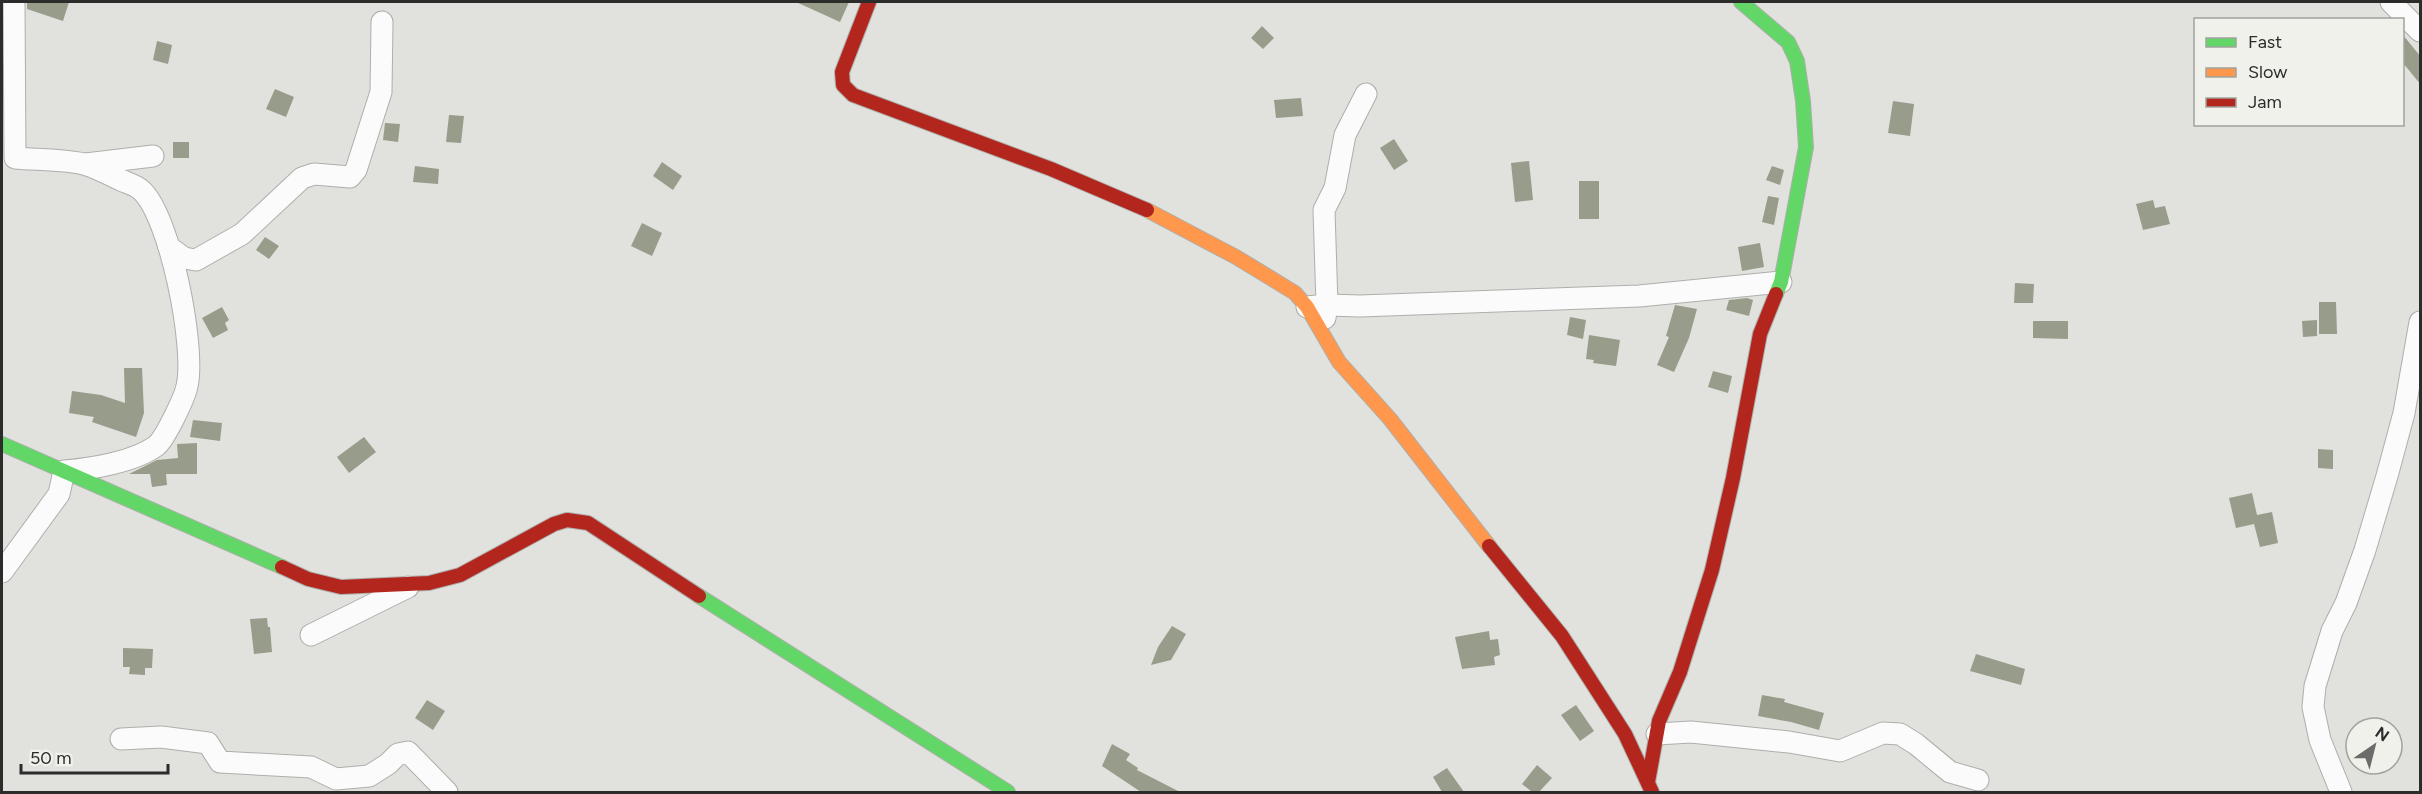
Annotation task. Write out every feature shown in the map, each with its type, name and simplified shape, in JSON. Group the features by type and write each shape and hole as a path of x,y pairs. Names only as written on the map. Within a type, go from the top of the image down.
{"street":[{"path":"14,2 15,158 86,165 153,156"},
{"path":"869,2 842,72 843,85 853,95 1019,157 1150,211 1269,276 1317,306 1639,296 1781,282"},
{"path":"1650,787 1659,721 1680,672 1712,570 1733,478 1760,334 1781,282 1806,147 1803,101 1797,61 1788,42 1741,2"},
{"path":"2391,2 2421,31"},
{"path":"169,247 183,258 196,260 242,234 302,178 314,174 350,177 356,170 381,92 382,22"},
{"path":"1366,94 1345,135 1335,188 1324,210 1317,306 1322,331 1339,362 1390,419 1562,636 1625,734 1650,787"},
{"path":"64,471 87,469 132,457 156,446 165,437 187,385 188,335 178,281 169,247 153,204 140,189 86,165"},
{"path":"2340,792 2320,740 2313,707 2315,686 2332,631 2346,603 2365,550 2384,487 2404,413 2421,322"},
{"path":"2,444 308,579 341,586 415,584 460,575 560,522 581,520 918,734 979,776 1008,792"},
{"path":"2,572 59,494 64,471"},
{"path":"311,635 415,584"},
{"path":"1657,734 1691,732 1790,742 1839,751 1883,733 1900,734 1950,772 1977,780"},
{"path":"121,739 161,737 208,743 220,762 311,767 336,779 369,776 388,764 398,754 408,752 447,792"}],"building":[{"path":"27,2 69,2 63,21 27,9"},
{"path":"796,2 849,2 840,22"},
{"path":"1262,26 1274,38 1263,49 1251,38"},
{"path":"2404,36 2421,57 2421,85 2404,64"},
{"path":"157,41 172,45 168,64 153,60"},
{"path":"275,89 294,97 286,117 266,109"},
{"path":"1301,98 1303,116 1276,118 1274,100"},
{"path":"1893,101 1914,104 1910,136 1888,133"},
{"path":"449,115 464,116 461,143 446,142"},
{"path":"385,123 400,124 398,142 383,140"},
{"path":"1394,139 1408,161 1394,170 1380,148"},
{"path":"173,142 189,142 189,158 173,158"},
{"path":"1529,161 1533,200 1515,202 1511,163"},
{"path":"662,162 682,176 673,190 653,176"},
{"path":"415,166 439,169 438,184 413,182"},
{"path":"1772,166 1784,170 1780,185 1766,180"},
{"path":"1579,181 1599,181 1599,219 1579,219"},
{"path":"1768,196 1779,198 1774,225 1762,222"},
{"path":"2153,200 2155,208 2165,206 2170,224 2143,230 2136,204"},
{"path":"642,223 662,233 652,256 631,246"},
{"path":"265,237 279,246 269,259 256,250"},
{"path":"1760,243 1764,267 1742,271 1738,247"},
{"path":"2015,283 2034,284 2033,303 2014,303"},
{"path":"1747,298 1753,300 1749,316 1726,310 1729,300"},
{"path":"2319,302 2336,302 2337,334 2319,334"},
{"path":"1675,305 1697,309 1689,338 1674,372 1657,365 1669,337 1666,336"},
{"path":"222,307 229,320 225,323 228,330 213,338 202,318"},
{"path":"1570,317 1586,320 1583,339 1567,335"},
{"path":"2317,320 2317,336 2303,337 2302,321"},
{"path":"2033,321 2068,321 2068,339 2033,338"},
{"path":"1589,335 1620,340 1616,366 1593,363 1594,360 1586,359"},
{"path":"124,368 142,368 144,413 136,437 92,422 94,417 69,413 72,391 101,395 125,403"},
{"path":"1713,371 1732,376 1728,393 1708,387"},
{"path":"193,420 222,423 220,441 190,437"},
{"path":"364,437 376,452 349,473 337,457"},
{"path":"197,443 197,474 166,474 167,485 152,487 150,474 129,474 157,460 178,458 177,444"},
{"path":"2318,449 2333,450 2333,469 2318,468"},
{"path":"2252,493 2257,515 2272,512 2278,543 2260,547 2254,524 2236,528 2229,498"},
{"path":"267,618 272,652 254,654 250,619"},
{"path":"1172,626 1186,634 1171,660 1151,665 1158,647"},
{"path":"1489,631 1490,640 1498,639 1500,655 1494,657 1495,665 1462,669 1455,637"},
{"path":"123,648 153,649 152,668 145,668 145,675 129,674 130,667 123,667"},
{"path":"1976,654 2025,669 2021,685 1970,671"},
{"path":"1762,695 1785,699 1784,702 1824,713 1819,730 1758,716"},
{"path":"427,700 445,711 433,730 415,718"},
{"path":"1576,705 1594,731 1580,741 1561,715"},
{"path":"1112,744 1130,754 1126,760 1138,768 1137,770 1180,792 1141,792 1102,766"},
{"path":"1537,765 1552,778 1539,792 1532,792 1522,784"},
{"path":"1447,768 1464,792 1442,792 1433,777"}],"traffic: fast":[{"path":"1741,2 1788,42 1797,61 1803,101 1806,147 1781,282 1776,294"},
{"path":"2,444 282,567"},
{"path":"699,596 1008,792"}],"traffic: slow":[{"path":"1147,210 1236,257 1295,293 1307,307 1339,362 1390,419 1489,546"}],"traffic: jam":[{"path":"869,2 842,72 843,85 853,95 1051,169 1147,210"},
{"path":"1648,782 1659,721 1680,672 1712,570 1733,478 1760,334 1776,294"},
{"path":"282,567 308,579 341,587 429,583 460,575 554,524 567,520 588,523 699,596"},
{"path":"1489,546 1562,636 1625,734 1652,792"}]}
